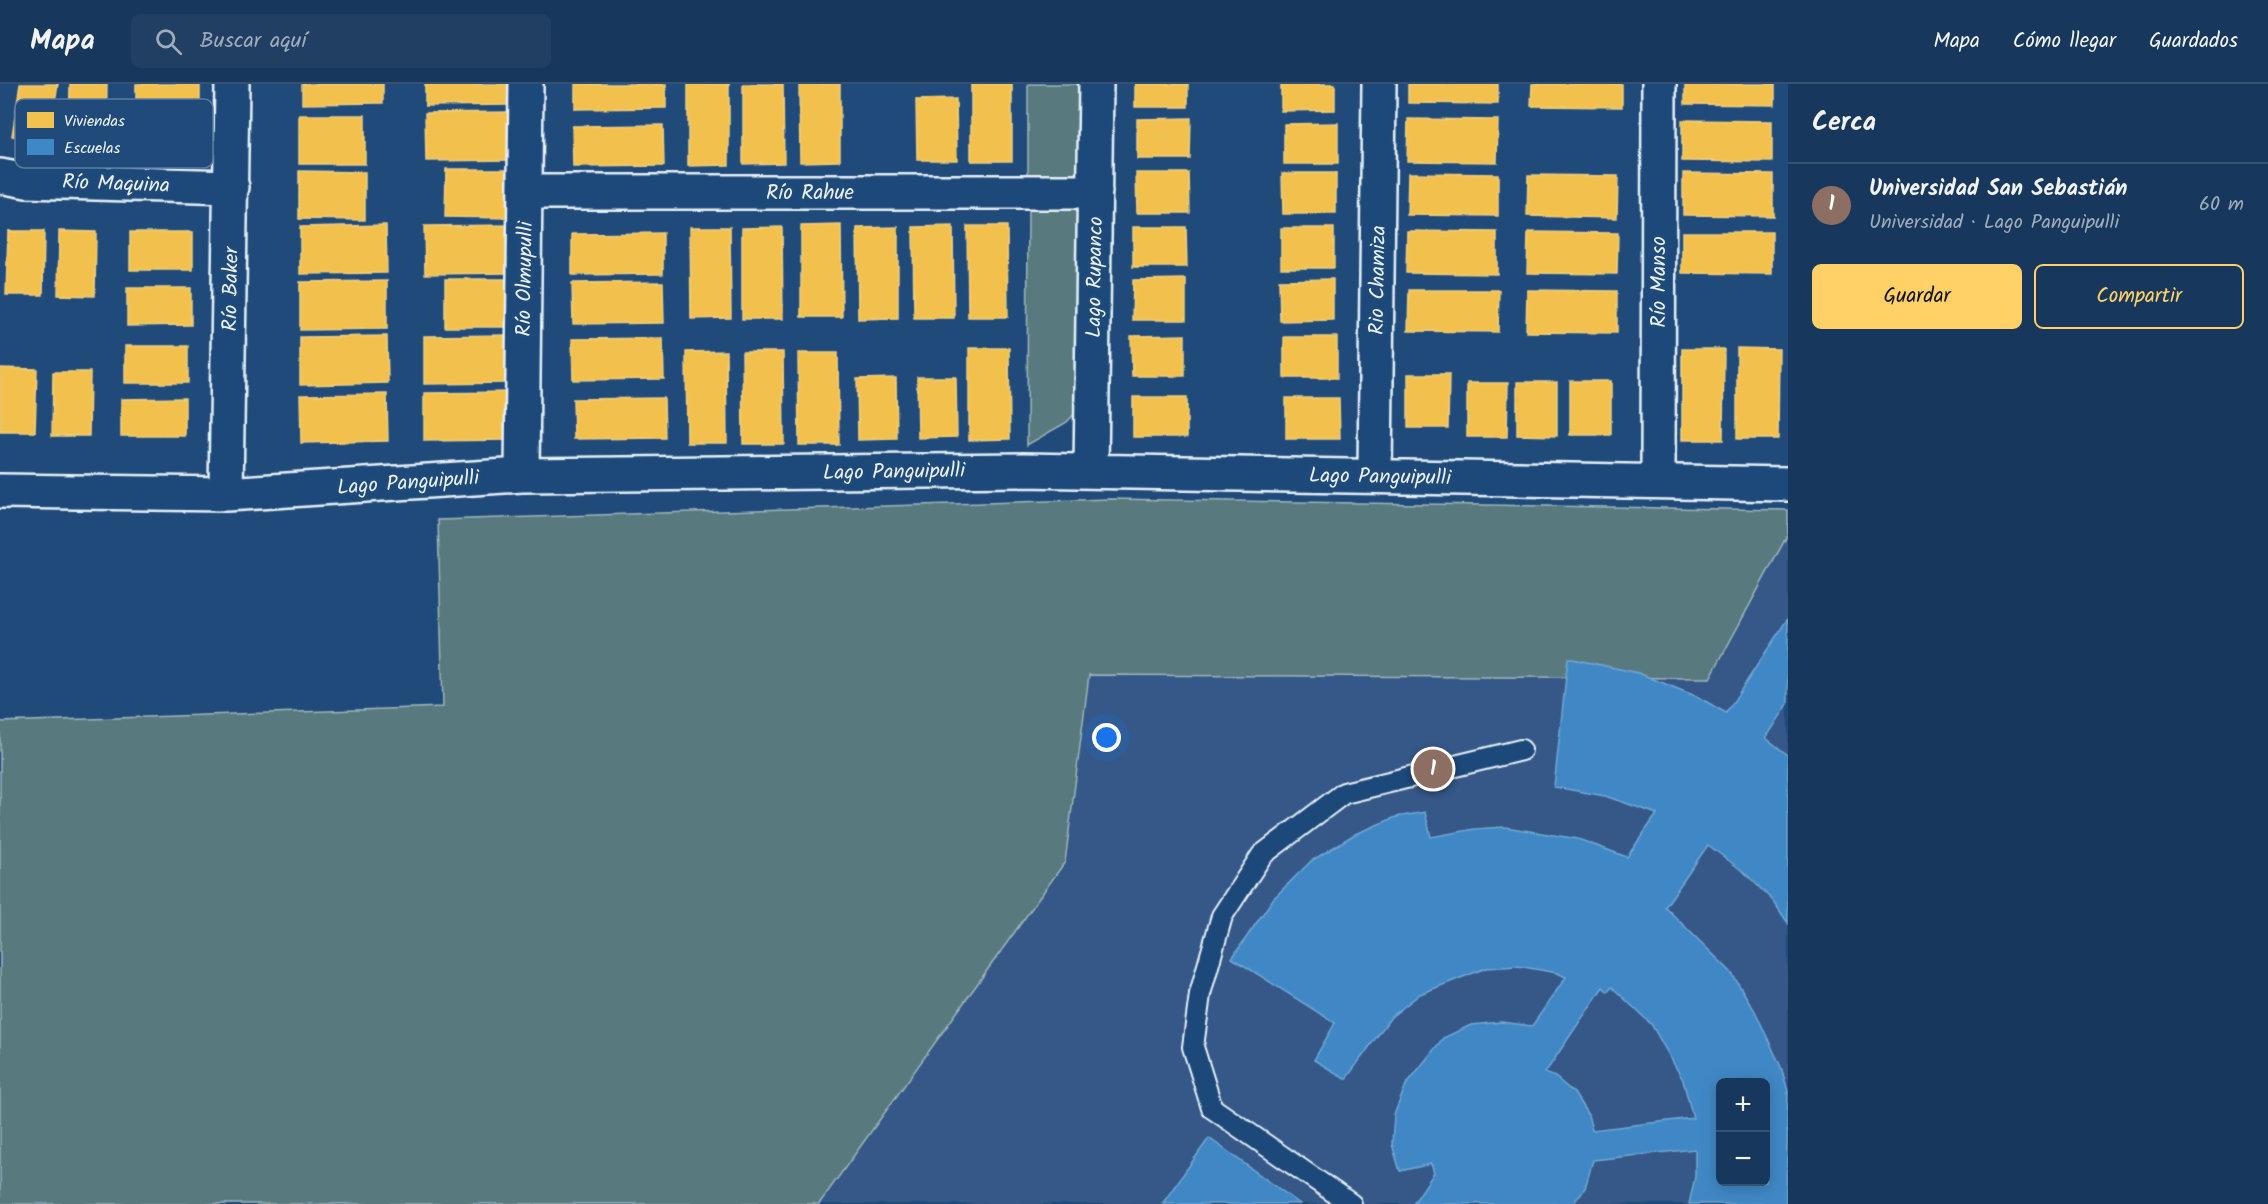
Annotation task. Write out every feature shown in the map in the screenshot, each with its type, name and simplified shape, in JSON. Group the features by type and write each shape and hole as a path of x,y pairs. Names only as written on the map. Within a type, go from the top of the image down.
{"street":[{"name":"Río Baker","path":"226,494 232,84"},
{"name":"Río Olmupulli","path":"522,475 526,84"},
{"name":"Lago Rupanco","path":"1091,471 1096,84"},
{"name":"Rio Chamiza","path":"1375,476 1379,84"},
{"name":"Río Manso","path":"1658,481 1659,84"},
{"name":"Río Maquina","path":"0,176 27,181 232,187"},
{"name":"Río Rahue","path":"526,192 1095,192"},
{"name":"Lago Panguipulli","path":"0,491 226,494 522,475 1091,471 1788,484"}],"lane":[{"path":"1351,1204 1212,1108 1193,1047 1200,993 1222,916 1262,855 1344,793 1521,750"}],"shaded area":[{"path":"1788,510 1788,1204 819,1204 1065,863 1089,675"}],"green space":[{"path":"1028,84 1090,84 1089,146 1078,177 1028,182"},
{"path":"1028,201 1083,207 1077,411 1067,422 1027,445"},
{"path":"1110,499 1788,510 1788,534 1710,678 1089,675 1065,862 819,1204 0,1204 0,722 443,707 438,520"}],"building: Viviendas":[{"path":"20,84 58,84 55,99 18,99"},
{"path":"70,84 107,84 107,99 70,99"},
{"path":"136,84 200,84 200,99 136,99"},
{"path":"302,84 383,84 383,103 302,104"},
{"path":"425,84 512,84 512,105 425,106"},
{"path":"575,84 666,84 666,108 575,109"},
{"path":"688,84 729,84 729,165 688,166"},
{"path":"743,84 783,84 784,163 743,164"},
{"path":"799,84 840,84 840,161 800,162"},
{"path":"971,84 1012,84 1012,161 971,161"},
{"path":"1135,84 1188,84 1188,107 1135,107"},
{"path":"1281,84 1335,84 1335,110 1281,111"},
{"path":"1408,84 1498,84 1498,104 1408,103"},
{"path":"1532,84 1622,84 1622,107 1531,106"},
{"path":"1685,84 1775,84 1775,105 1685,104"},
{"path":"956,99 957,160 917,160 916,100"},
{"path":"512,112 513,160 426,161 425,113"},
{"path":"299,115 365,115 365,164 299,164"},
{"path":"15,116 15,136 12,136"},
{"path":"1191,118 1190,159 1137,159 1137,119"},
{"path":"1408,119 1498,120 1497,162 1407,161"},
{"path":"1682,120 1772,121 1772,162 1682,161"},
{"path":"1338,123 1338,164 1284,164 1284,124"},
{"path":"663,125 664,166 573,167 572,126"},
{"path":"446,169 512,169 511,218 445,217"},
{"path":"299,171 365,172 365,220 299,219"},
{"path":"1136,173 1189,173 1190,213 1137,213"},
{"path":"1282,173 1336,173 1336,214 1283,214"},
{"path":"1408,173 1498,174 1498,216 1407,215"},
{"path":"1683,173 1773,174 1773,216 1683,215"},
{"path":"1528,175 1618,176 1617,218 1527,216"},
{"path":"386,225 387,273 300,274 300,227"},
{"path":"512,225 512,273 425,274 424,226"},
{"path":"841,225 842,317 801,317 801,226"},
{"path":"953,226 954,318 914,318 913,227"},
{"path":"967,226 1007,226 1008,317 968,317"},
{"path":"690,227 730,227 731,318 691,319"},
{"path":"782,227 783,319 742,319 742,228"},
{"path":"898,227 898,318 858,319 857,228"},
{"path":"1133,227 1186,227 1187,267 1133,267"},
{"path":"1281,228 1334,228 1334,268 1281,268"},
{"path":"8,231 44,231 43,295 6,295"},
{"path":"59,231 96,232 95,296 58,295"},
{"path":"1407,231 1497,232 1497,274 1406,273"},
{"path":"130,232 193,232 193,270 130,270"},
{"path":"1528,232 1618,233 1617,274 1527,273"},
{"path":"1682,232 1772,232 1772,274 1682,273"},
{"path":"663,233 663,274 572,275 572,234"},
{"path":"445,279 511,279 511,327 445,327"},
{"path":"1186,279 1186,320 1132,320 1133,280"},
{"path":"1333,279 1333,320 1280,321 1279,280"},
{"path":"387,281 387,329 300,330 300,282"},
{"path":"663,282 664,323 573,324 572,283"},
{"path":"127,288 191,288 191,325 127,326"},
{"path":"1409,290 1499,290 1498,332 1408,331"},
{"path":"1527,290 1617,291 1617,333 1526,332"},
{"path":"511,335 512,383 424,384 424,336"},
{"path":"1185,335 1185,376 1132,376 1131,336"},
{"path":"387,336 388,383 300,385 300,337"},
{"path":"1284,337 1337,337 1337,378 1284,378"},
{"path":"663,338 664,379 573,380 572,339"},
{"path":"125,346 188,346 188,383 125,383"},
{"path":"969,348 1009,348 1010,439 969,440"},
{"path":"1737,348 1779,349 1778,439 1737,439"},
{"path":"1682,349 1724,349 1723,440 1682,440"},
{"path":"726,351 727,443 687,443 686,352"},
{"path":"742,352 783,352 784,444 743,444"},
{"path":"798,353 838,353 839,445 799,445"},
{"path":"0,368 37,369 35,432 0,432"},
{"path":"53,372 90,372 89,436 52,436"},
{"path":"1408,374 1449,374 1448,428 1408,428"},
{"path":"917,377 956,377 957,437 918,438"},
{"path":"896,378 897,439 858,440 857,379"},
{"path":"1570,381 1611,381 1611,435 1570,435"},
{"path":"1517,382 1557,382 1557,436 1517,435"},
{"path":"1467,383 1508,383 1507,437 1467,437"},
{"path":"511,392 512,440 424,441 424,393"},
{"path":"387,394 388,441 301,443 300,395"},
{"path":"1133,397 1187,397 1187,437 1133,437"},
{"path":"185,398 185,436 121,436 121,399"},
{"path":"664,398 665,438 574,439 573,399"},
{"path":"1286,398 1339,398 1340,439 1286,439"}],"building: Escuelas":[{"path":"1788,618 1788,704 1766,738 1788,755 1788,923 1773,901 1744,872 1708,845 1665,907 1731,972 1755,1011 1781,1067 1788,1091 1786,1204 1689,1204 1695,1177 1695,1149 1593,1160 1585,1188 1573,1204 1413,1204 1434,1173 1431,1164 1400,1171 1392,1144 1394,1115 1406,1085 1443,1038 1471,1025 1501,1022 1532,1026 1566,977 1557,973 1518,966 1486,968 1420,994 1391,1017 1346,1079 1314,1060 1335,1023 1232,958 1273,899 1311,861 1355,834 1396,817 1425,812 1431,837 1475,829 1505,827 1578,839 1627,857 1657,814 1605,796 1554,787 1568,658 1638,673 1698,697 1726,713","holes":["1603,987 1608,992 1612,987 1651,1024 1683,1080 1693,1118 1592,1130 1588,1115 1574,1093 1555,1077 1545,1073"]},
{"path":"1209,1138 1300,1204 1162,1204"}],"place":[{"name":"Universidad San Sebastián","path":"1433,769"}]}
